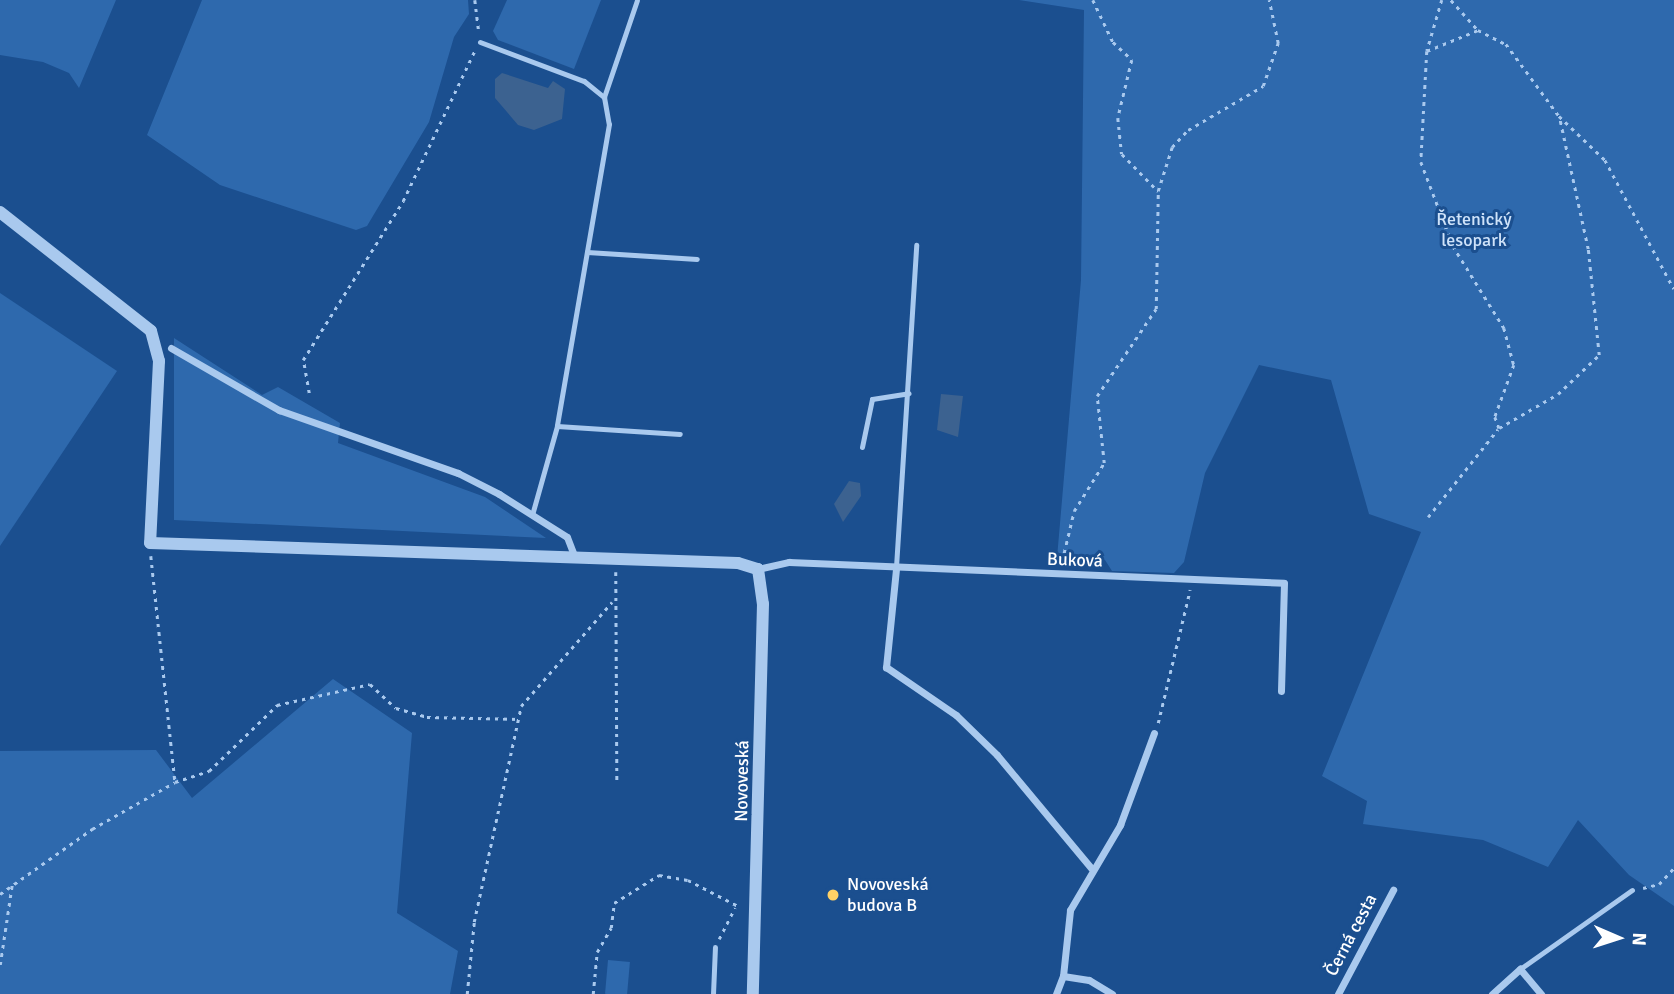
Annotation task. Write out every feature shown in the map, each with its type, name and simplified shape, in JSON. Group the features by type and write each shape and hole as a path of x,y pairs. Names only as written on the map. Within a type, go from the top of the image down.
{"street":[{"path":"0,212 151,331 159,361 150,543 738,563 758,569"},
{"path":"171,348 279,410 458,473 567,537 575,558"},
{"name":"Buková","path":"758,569 782,562 896,569 1284,583 1281,691"},
{"name":"Novoveská","path":"753,994 763,604 758,569"},
{"path":"896,569 886,667 956,715 998,755 1091,868"},
{"path":"1056,994 1063,975 1062,936 1091,868 1138,788 1154,733"},
{"name":"Černá cesta","path":"1338,994 1393,890"},
{"path":"1492,994 1520,969 1541,994"},
{"path":"1063,975 1089,980 1112,994"}],"lane":[{"path":"532,515 557,426 587,252 609,124 604,97 637,0"},
{"path":"480,42 584,81 604,97"},
{"path":"896,569 909,393 916,245"},
{"path":"587,252 697,259"},
{"path":"862,447 872,399 909,393"},
{"path":"557,426 680,434"},
{"path":"1520,969 1632,890"},
{"path":"713,994 715,947"}],"path":[{"path":"309,393 303,360 403,201 480,42 475,0"},
{"path":"1093,0 1113,42 1132,60 1118,118 1122,154 1158,191"},
{"path":"1061,575 1074,511 1104,463 1097,396 1156,309 1158,191 1172,147 1188,130 1249,99 1267,80 1278,43 1269,0"},
{"path":"1442,0 1427,51 1421,162 1453,246 1504,328 1514,365 1495,417 1499,428"},
{"path":"1451,0 1478,30 1506,44 1559,116 1605,160 1674,289"},
{"path":"1427,51 1478,30"},
{"path":"1428,517 1499,428 1558,394 1599,355 1588,249 1559,116"},
{"path":"150,543 175,782"},
{"path":"616,559 612,602 617,782"},
{"path":"1154,733 1192,580"},
{"path":"467,994 474,922 522,706 612,602"},
{"path":"0,894 175,782 209,771 277,705 343,687 370,684 396,708 452,722 470,713 479,721 519,719"},
{"path":"1632,890 1659,884 1674,868"},
{"path":"593,994 597,952 611,928 614,903 659,875 688,880 735,908 715,947"},
{"path":"0,965 12,885"}],"green space":[{"path":"0,0 116,0 79,88 69,73 43,62 0,55"},
{"path":"202,0 468,0 469,14 454,37 429,122 367,226 356,230 220,185 147,135"},
{"path":"507,0 601,0 574,69 498,40 493,31"},
{"name":"Řetenický lesopark","path":"1019,0 1674,0 1674,906 1629,875 1578,820 1548,867 1483,840 1363,824 1367,801 1322,776 1421,532 1369,514 1331,380 1259,365 1205,473 1184,562 1174,573 1112,571 1105,560 1057,558 1081,280 1084,10"},
{"path":"0,293 117,371 0,546"},
{"path":"174,338 262,395 278,387 340,423 338,443 485,497 546,538 174,520"},
{"path":"333,679 412,733 397,913 458,951 450,994 0,994 0,751 156,750 192,798"},
{"path":"608,960 630,962 627,994 605,994"}],"shaded area":[{"path":"502,73 548,88 553,81 565,89 562,119 534,130 518,125 495,98 495,79"},
{"path":"941,394 963,396 958,437 937,430"},
{"path":"849,481 860,483 861,496 843,522 834,504"}],"place":[{"name":"Novoveská budova B","path":"833,895"}]}
